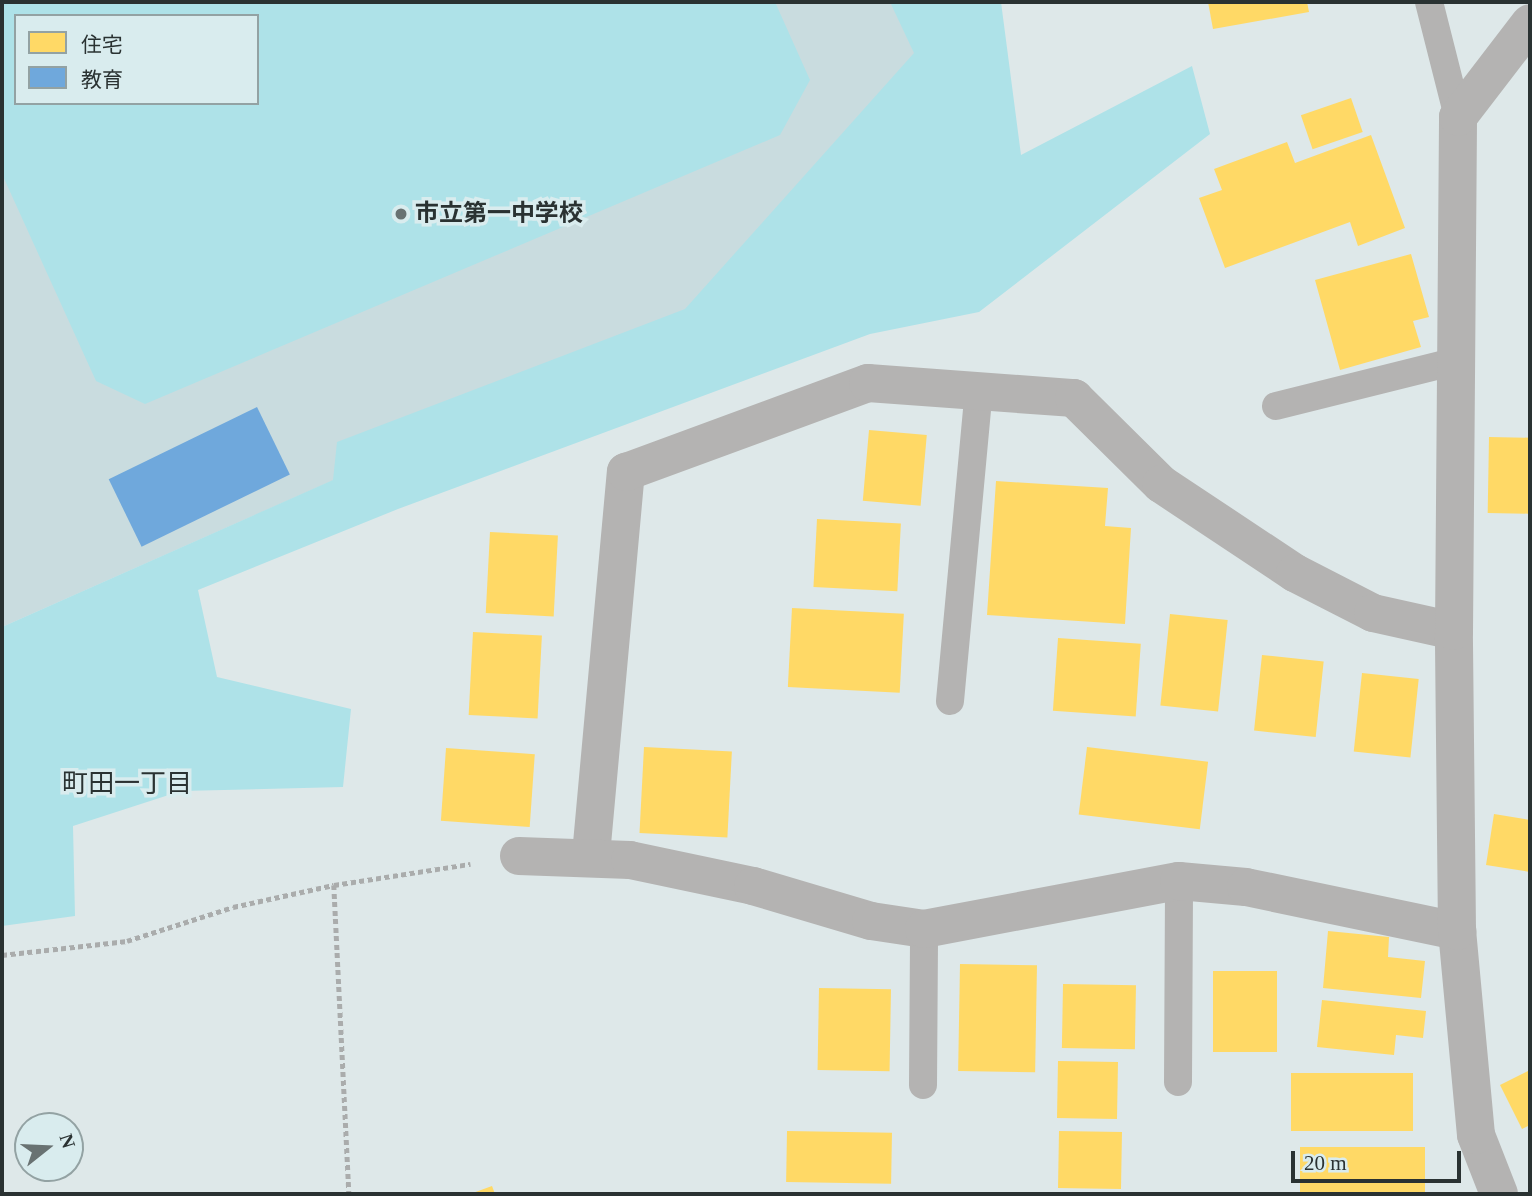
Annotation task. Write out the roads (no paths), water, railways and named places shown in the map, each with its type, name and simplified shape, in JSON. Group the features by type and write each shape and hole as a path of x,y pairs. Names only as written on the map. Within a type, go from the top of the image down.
{"street":[{"path":"1499,1194 1476,1135 1457,931 1454,631 1458,117 1530,23"},
{"path":"591,855 626,472 869,383 1074,398 1161,484 1295,573 1373,613 1454,631"},
{"path":"519,856 591,855 753,886 871,921 924,929 1178,881 1246,887 1457,931"}],"lane":[{"path":"1429,2 1458,117"},
{"path":"1276,406 1456,360"},
{"path":"950,701 979,391"},
{"path":"1178,881 1178,1082"},
{"path":"923,1086 924,929"}],"place":[{"name":"市立第一中学校","path":"401,214"}],"district":[{"name":"町田一丁目","path":"127,784"}]}
